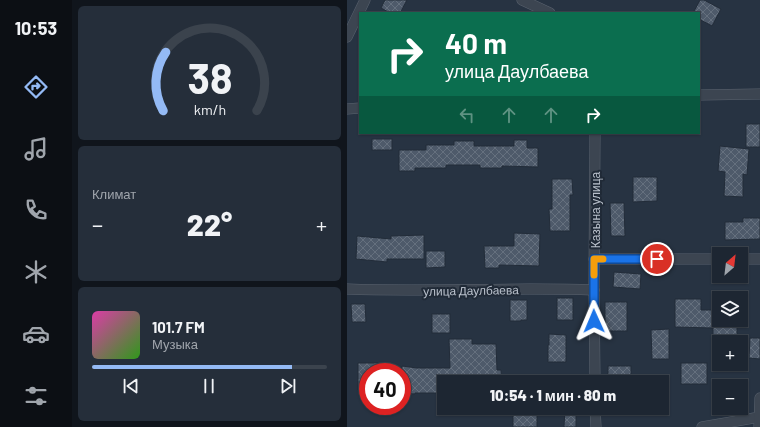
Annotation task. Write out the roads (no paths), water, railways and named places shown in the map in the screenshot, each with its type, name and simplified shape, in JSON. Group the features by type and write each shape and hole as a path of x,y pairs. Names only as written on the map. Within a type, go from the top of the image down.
{"street":[{"path":"359,12 365,0"},
{"path":"522,0 548,12"},
{"path":"347,38 359,13"},
{"path":"700,95 760,94"},
{"path":"347,109 359,108"},
{"name":"Казына улица","path":"595,134 595,375"},
{"path":"748,259 760,258"},
{"path":"594,259 712,259"},
{"name":"улица Даулбаева","path":"347,289 594,290"},
{"path":"759,427 760,398"},
{"path":"595,415 596,427"},
{"path":"702,427 760,417"}]}
